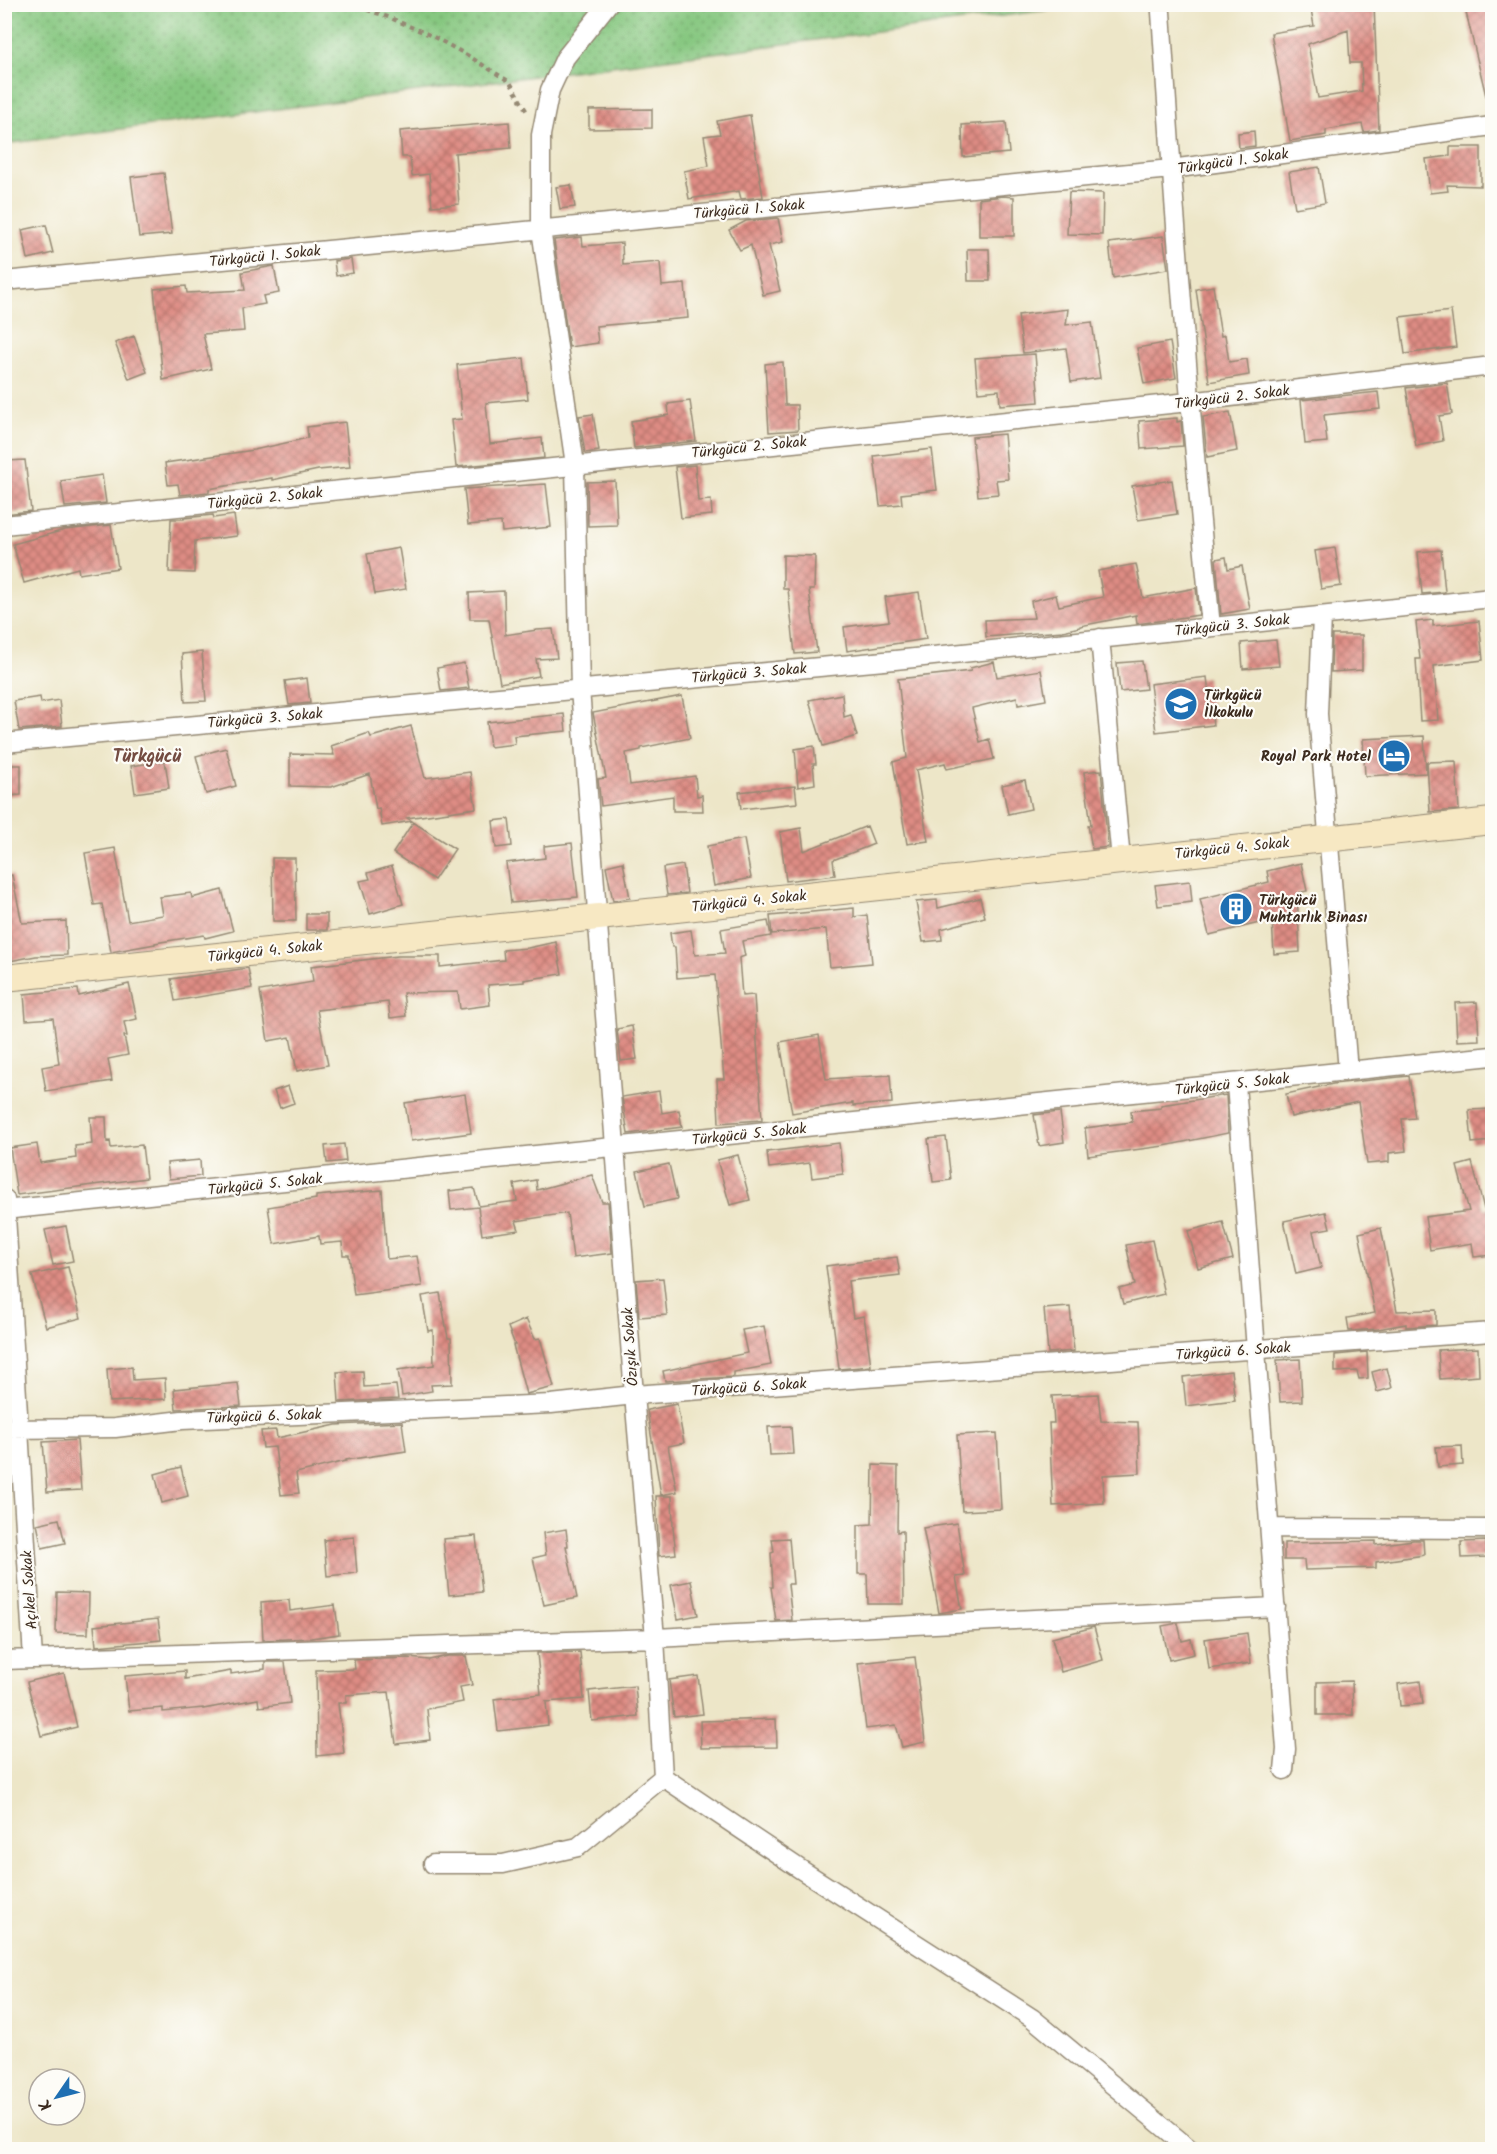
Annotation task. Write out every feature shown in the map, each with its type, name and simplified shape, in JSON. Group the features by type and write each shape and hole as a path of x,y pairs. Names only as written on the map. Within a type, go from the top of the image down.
{"main road":[{"name":"Türkgücü 4. Sokak","path":"4,978 1492,821"}],"street":[{"name":"Özışık Sokak","path":"608,4 565,58 550,90 541,135 542,229 575,465 580,688 634,1395 655,1638 663,1777"},
{"path":"1161,12 1189,402 1211,627"},
{"name":"Türkgücü 1. Sokak","path":"4,281 1171,169 1492,126"},
{"name":"Türkgücü 2. Sokak","path":"4,525 1189,402 1492,366"},
{"name":"Türkgücü 3. Sokak","path":"4,743 895,660 1492,598"},
{"path":"1322,616 1318,714 1348,1071"},
{"path":"1100,638 1120,860"},
{"name":"Türkgücü 5. Sokak","path":"5,1206 616,1148 1492,1056"},
{"path":"1236,1084 1286,1749 1284,1770"},
{"name":"Açıkel Sokak","path":"5,1206 12,1428 33,1659"},
{"name":"Türkgücü 6. Sokak","path":"12,1428 115,1428 182,1420 551,1404 634,1395 1492,1332"},
{"path":"1270,1528 1492,1529"},
{"path":"4,1660 655,1638 1276,1607"},
{"path":"433,1864 503,1864 578,1847 663,1777 800,1869 1032,2018 1191,2150"}],"path":[{"path":"350,4 432,36 510,82 541,135"}],"green space":[{"path":"5,4 1087,5 5,144"}],"building":[{"path":"1310,4 1374,4 1379,130 1364,132 1362,124 1326,130 1326,135 1290,141 1271,33 1314,26","holes":["1348,30 1350,63 1361,63 1362,91 1318,98 1308,44"]},
{"path":"1464,4 1492,4 1492,95 1486,96"},
{"path":"652,109 652,128 589,129 589,110"},
{"path":"750,115 763,197 741,199 739,191 689,199 684,171 709,166 704,136 720,134 717,121"},
{"path":"509,122 511,148 455,153 459,204 432,206 429,174 412,176 410,157 402,157 400,131"},
{"path":"1006,122 1009,153 963,157 962,125"},
{"path":"1254,131 1255,146 1239,148 1238,133"},
{"path":"1450,147 1481,147 1481,186 1447,185 1448,191 1430,193 1426,159 1450,156"},
{"path":"1319,167 1325,203 1295,208 1289,172"},
{"path":"164,173 172,234 139,237 131,177"},
{"path":"571,185 575,207 560,209 556,187"},
{"path":"1069,192 1103,193 1102,235 1067,234"},
{"path":"1014,197 1014,236 979,236 979,199"},
{"path":"778,218 783,242 769,245 780,291 763,295 751,245 740,250 729,230 746,221"},
{"path":"46,225 53,253 28,259 22,230"},
{"path":"1163,236 1168,269 1113,278 1109,243"},
{"path":"582,237 583,246 622,243 623,265 660,262 662,286 685,284 688,318 596,326 598,343 569,347 554,240"},
{"path":"967,249 989,249 990,281 968,281"},
{"path":"351,259 353,273 336,276 334,261"},
{"path":"274,266 279,293 263,296 265,304 242,308 244,331 203,334 211,369 163,380 154,289 186,286 187,293 245,290 242,272"},
{"path":"1213,286 1221,336 1225,335 1229,362 1247,359 1249,375 1209,382 1196,289"},
{"path":"1068,309 1066,325 1092,322 1100,378 1071,382 1066,348 1023,353 1018,315"},
{"path":"1451,311 1456,347 1405,354 1400,317"},
{"path":"134,336 147,372 129,379 115,343"},
{"path":"1170,342 1176,378 1144,384 1137,348"},
{"path":"1035,354 1039,402 1000,405 999,390 978,392 975,358"},
{"path":"524,358 528,399 486,403 490,444 542,438 544,458 456,467 451,420 462,419 457,365"},
{"path":"783,362 785,405 797,405 798,430 769,432 765,364"},
{"path":"1447,383 1452,414 1439,416 1443,441 1416,446 1406,388"},
{"path":"1378,392 1380,409 1324,415 1327,442 1305,444 1301,400"},
{"path":"690,401 696,441 634,448 631,421 669,415 668,404"},
{"path":"1230,412 1237,451 1207,457 1203,417"},
{"path":"593,414 599,451 585,453 579,416"},
{"path":"1177,418 1177,422 1181,421 1183,446 1141,449 1139,421"},
{"path":"345,422 350,467 318,470 272,480 272,478 209,489 209,492 180,495 178,484 168,485 165,463 254,450 308,438 307,427"},
{"path":"1004,434 1008,479 996,480 998,494 978,496 972,437"},
{"path":"932,449 937,490 901,494 902,504 880,506 874,456"},
{"path":"25,460 31,511 4,514 4,499 11,498 7,461"},
{"path":"695,465 698,501 711,500 712,515 681,518 675,467"},
{"path":"102,475 106,503 65,507 61,481"},
{"path":"1172,480 1177,514 1138,520 1132,486"},
{"path":"615,481 617,525 588,526 587,482"},
{"path":"546,484 551,527 502,532 501,522 468,525 464,489"},
{"path":"213,515 214,518 234,515 237,536 195,541 194,573 169,572 171,519"},
{"path":"111,525 118,568 79,574 78,568 24,583 13,544 65,530"},
{"path":"399,548 406,589 375,594 367,554"},
{"path":"1335,548 1341,586 1321,589 1315,551"},
{"path":"1441,550 1445,592 1422,594 1418,552"},
{"path":"783,555 815,556 814,590 809,590 817,652 795,654 788,589 783,589"},
{"path":"1226,557 1228,569 1242,566 1250,609 1221,614 1216,559"},
{"path":"1136,564 1143,598 1196,588 1199,615 1137,624 1136,615 1063,631 986,637 985,620 1034,618 1031,601 1056,595 1059,606 1103,597 1098,571"},
{"path":"504,591 505,635 553,629 557,658 536,659 539,676 500,683 489,619 470,619 469,593"},
{"path":"919,592 926,639 847,651 844,627 889,621 885,597"},
{"path":"1433,620 1433,626 1479,621 1483,660 1434,666 1438,720 1420,721 1416,659 1420,659 1416,622"},
{"path":"1332,635 1362,635 1362,670 1331,672"},
{"path":"1276,640 1279,666 1243,669 1241,643"},
{"path":"202,652 206,701 185,702 182,654"},
{"path":"1142,661 1146,689 1120,692 1117,663"},
{"path":"994,662 997,677 1041,670 1046,700 1018,705 1017,697 972,708 980,742 989,739 994,759 947,769 945,763 916,770 928,841 907,844 893,762 907,758 898,679 971,671 970,668"},
{"path":"464,663 469,688 441,691 437,668"},
{"name":"Türkgücü İlkokulu","path":"1207,677 1213,725 1156,732 1150,684"},
{"path":"307,678 310,703 289,705 285,681"},
{"path":"842,694 844,717 851,715 857,736 823,746 809,700"},
{"path":"682,696 690,738 626,753 630,785 695,776 697,796 702,795 703,811 673,811 673,796 601,806 598,779 606,778 593,713"},
{"path":"40,697 41,703 59,700 62,726 19,730 14,701"},
{"path":"564,714 566,731 514,736 515,744 490,747 487,722"},
{"path":"411,726 425,778 470,772 476,808 407,818 412,821 382,826 379,808 376,809 370,774 331,787 290,786 290,754 334,755 331,746 369,733 371,737"},
{"name":"Royal Park Hotel","path":"1424,736 1426,773 1365,776 1363,739"},
{"path":"814,746 815,784 798,787 795,749"},
{"path":"226,748 236,786 206,794 196,756"},
{"path":"165,761 169,788 135,793 131,766"},
{"path":"1456,761 1459,810 1430,812 1427,762"},
{"path":"4,765 21,765 21,795 4,796"},
{"path":"1101,770 1108,847 1092,849 1084,772"},
{"path":"1025,780 1031,809 1008,814 1002,785"},
{"path":"795,786 797,803 741,809 739,792"},
{"path":"509,819 512,846 496,848 493,821"},
{"path":"413,822 455,849 434,880 393,853"},
{"path":"867,826 874,844 833,860 835,875 786,881 780,832 801,828 804,851"},
{"path":"744,839 751,878 714,886 707,846"},
{"path":"572,843 578,897 511,903 506,863 545,858 544,846"},
{"path":"115,848 128,921 163,915 160,897 191,893 192,898 222,890 233,931 205,938 204,935 111,952 102,904 94,905 85,853"},
{"path":"272,858 295,858 296,921 273,921"},
{"path":"623,862 630,898 613,901 606,866"},
{"path":"1301,863 1307,891 1297,893 1300,952 1274,954 1272,920 1209,935 1200,899 1269,882 1267,871"},
{"path":"683,865 687,893 667,895 663,868"},
{"path":"392,866 403,904 370,914 360,881 370,879 368,873"},
{"path":"12,875 22,923 66,921 67,955 36,956 4,962 4,876"},
{"path":"1190,881 1192,902 1158,906 1155,885"},
{"path":"980,898 985,917 941,929 942,940 923,942 916,902 937,900 938,908"},
{"path":"854,908 854,917 867,915 872,963 830,967 826,929 772,934 770,916"},
{"path":"306,914 327,914 327,930 306,930"},
{"path":"768,921 771,936 742,941 745,956 739,958 742,996 754,995 762,1120 719,1123 717,1079 724,1079 715,975 677,978 675,947 672,947 670,933 691,930 695,955 725,953 721,929"},
{"path":"556,942 562,974 524,980 524,982 488,985 490,1005 460,1009 458,992 403,993 406,1016 390,1018 388,1002 317,1010 328,1065 297,1071 290,1037 268,1041 260,991 313,982 311,966 398,956 440,956 440,967 504,960 503,950"},
{"path":"248,968 252,988 175,1001 171,979"},
{"path":"129,984 137,1019 124,1022 128,1055 108,1059 112,1081 46,1091 42,1067 59,1064 53,1018 26,1020 24,994 78,989 79,996"},
{"path":"1477,1002 1479,1040 1457,1041 1455,1003"},
{"path":"632,1026 637,1059 621,1061 617,1029"},
{"path":"819,1035 826,1079 890,1075 892,1103 853,1106 853,1103 792,1113 780,1042"},
{"path":"1409,1076 1415,1118 1402,1119 1406,1151 1389,1153 1389,1162 1367,1164 1358,1102 1291,1117 1286,1094 1333,1084"},
{"path":"288,1086 294,1103 280,1108 274,1091"},
{"path":"659,1091 662,1113 679,1110 682,1127 628,1134 622,1097"},
{"path":"465,1094 471,1133 411,1141 405,1103"},
{"path":"1226,1095 1228,1133 1164,1146 1088,1156 1085,1128 1132,1122 1131,1111 1161,1108 1161,1105"},
{"path":"1492,1109 1492,1141 1472,1143 1469,1110"},
{"path":"1060,1112 1064,1142 1039,1146 1034,1115"},
{"path":"90,1117 106,1117 107,1142 110,1141 111,1148 142,1145 146,1178 17,1195 10,1148 37,1144 40,1163 76,1158 75,1146 92,1144"},
{"path":"946,1137 951,1180 933,1182 928,1139"},
{"path":"839,1143 843,1174 812,1178 810,1163 769,1168 767,1152"},
{"path":"344,1144 346,1161 327,1163 325,1146"},
{"path":"738,1155 750,1200 730,1205 717,1160"},
{"path":"200,1160 201,1176 169,1179 167,1163"},
{"path":"1472,1162 1484,1209 1492,1208 1492,1255 1474,1257 1472,1243 1430,1250 1425,1217 1469,1211 1457,1166"},
{"path":"669,1164 677,1199 645,1206 637,1171"},
{"path":"592,1175 602,1202 608,1202 612,1253 573,1258 567,1213 516,1221 519,1230 482,1235 478,1207 451,1210 449,1191 474,1188 479,1206 517,1201 514,1184 536,1180 537,1190"},
{"path":"382,1190 387,1259 417,1256 422,1286 354,1295 349,1255 343,1255 342,1242 320,1244 319,1236 274,1244 268,1207 316,1199 316,1196"},
{"path":"1326,1212 1330,1228 1313,1231 1321,1268 1296,1274 1284,1221"},
{"path":"1223,1222 1233,1259 1198,1268 1188,1231"},
{"path":"66,1226 73,1261 53,1265 45,1230"},
{"path":"1381,1228 1397,1311 1436,1310 1436,1325 1406,1327 1406,1324 1349,1331 1347,1318 1375,1313 1359,1233"},
{"path":"1152,1240 1164,1294 1123,1304 1119,1289 1135,1285 1126,1245"},
{"path":"897,1257 900,1275 848,1281 853,1318 864,1316 871,1366 839,1369 826,1266"},
{"path":"68,1267 81,1318 46,1327 32,1275"},
{"path":"663,1278 667,1315 639,1317 636,1280"},
{"path":"440,1293 448,1338 451,1338 452,1384 431,1385 432,1391 402,1396 398,1370 434,1365 433,1330 428,1331 422,1296"},
{"path":"1070,1307 1074,1351 1048,1353 1044,1309"},
{"path":"526,1319 535,1339 540,1338 554,1387 526,1394 513,1345 515,1345 508,1327"},
{"path":"764,1326 771,1365 734,1372 732,1377 665,1381 663,1371 747,1353 742,1330"},
{"path":"1478,1348 1479,1376 1440,1379 1438,1350"},
{"path":"1367,1352 1368,1378 1359,1379 1357,1371 1335,1372 1335,1355"},
{"path":"1300,1359 1302,1401 1280,1402 1277,1360"},
{"path":"132,1367 133,1380 165,1378 166,1399 109,1402 107,1369"},
{"path":"1387,1368 1392,1388 1377,1392 1372,1372"},
{"path":"363,1371 364,1387 396,1385 398,1399 339,1402 337,1372"},
{"path":"1231,1371 1235,1400 1186,1406 1183,1377"},
{"path":"238,1383 241,1406 176,1409 174,1389"},
{"path":"1098,1394 1101,1421 1138,1422 1140,1473 1103,1475 1104,1503 1053,1506 1049,1423 1054,1423 1052,1396"},
{"path":"677,1404 684,1443 668,1446 677,1492 661,1495 647,1410"},
{"path":"402,1422 406,1451 346,1460 296,1473 299,1493 281,1495 275,1447 263,1448 261,1431 276,1430 277,1438 336,1425"},
{"path":"791,1426 793,1454 770,1455 768,1427"},
{"path":"997,1433 1001,1509 962,1511 957,1435"},
{"path":"77,1440 81,1490 47,1492 43,1442"},
{"path":"1462,1446 1463,1465 1438,1467 1436,1447"},
{"path":"873,1465 898,1466 897,1532 903,1531 904,1604 868,1604 867,1574 858,1574 858,1525 872,1524"},
{"path":"181,1467 188,1496 162,1503 155,1474"},
{"path":"656,1496 672,1496 676,1554 659,1556"},
{"path":"59,1519 65,1543 42,1548 37,1524"},
{"path":"957,1523 965,1576 956,1577 962,1609 939,1613 923,1528"},
{"path":"566,1529 568,1546 566,1546 577,1598 544,1605 533,1558 546,1555 543,1533"},
{"path":"476,1536 482,1592 449,1595 443,1539"},
{"path":"354,1537 357,1573 327,1576 324,1540"},
{"path":"789,1538 793,1584 788,1584 792,1620 776,1621 771,1587 773,1587 771,1553 774,1552 772,1539"},
{"path":"1423,1540 1424,1555 1376,1562 1376,1568 1305,1570 1304,1560 1284,1560 1284,1543 1376,1541 1376,1545"},
{"path":"1486,1541 1487,1557 1462,1558 1461,1542"},
{"path":"691,1581 698,1615 678,1619 671,1585"},
{"path":"57,1592 89,1593 88,1634 56,1633"},
{"path":"289,1600 290,1611 335,1605 339,1634 263,1640 261,1602"},
{"path":"158,1619 161,1640 96,1646 94,1626"},
{"path":"1178,1623 1182,1641 1191,1639 1194,1654 1169,1660 1162,1626"},
{"path":"1094,1627 1103,1660 1061,1672 1052,1638"},
{"path":"1247,1633 1251,1663 1209,1669 1205,1639"},
{"path":"580,1652 584,1699 546,1702 548,1725 498,1731 494,1699 541,1694 537,1653"},
{"path":"448,1656 466,1656 472,1685 460,1687 463,1702 427,1709 430,1740 396,1744 389,1692 346,1695 346,1703 338,1703 344,1753 317,1756 316,1670 355,1669 354,1660 409,1658 429,1660"},
{"path":"915,1657 925,1742 902,1747 896,1725 866,1729 858,1663"},
{"path":"265,1662 285,1662 290,1703 259,1707 258,1699 203,1709 163,1712 163,1708 129,1711 125,1676 185,1671 185,1679 231,1671 231,1674 265,1669"},
{"path":"64,1673 77,1727 41,1736 27,1682"},
{"path":"698,1676 703,1714 674,1717 669,1680"},
{"path":"1352,1681 1353,1715 1317,1715 1317,1682"},
{"path":"1420,1681 1423,1704 1400,1706 1398,1684"},
{"path":"635,1686 638,1716 592,1721 589,1691"},
{"path":"776,1719 777,1747 701,1748 700,1721"}],"place":[{"name":"Türkgücü İlkokulu","path":"1181,704"},
{"name":"Royal Park Hotel","path":"1394,756"},
{"name":"Türkgücü Muhtarlık Binası","path":"1236,909"}],"district":[{"name":"Türkgücü","path":"147,756"}]}
